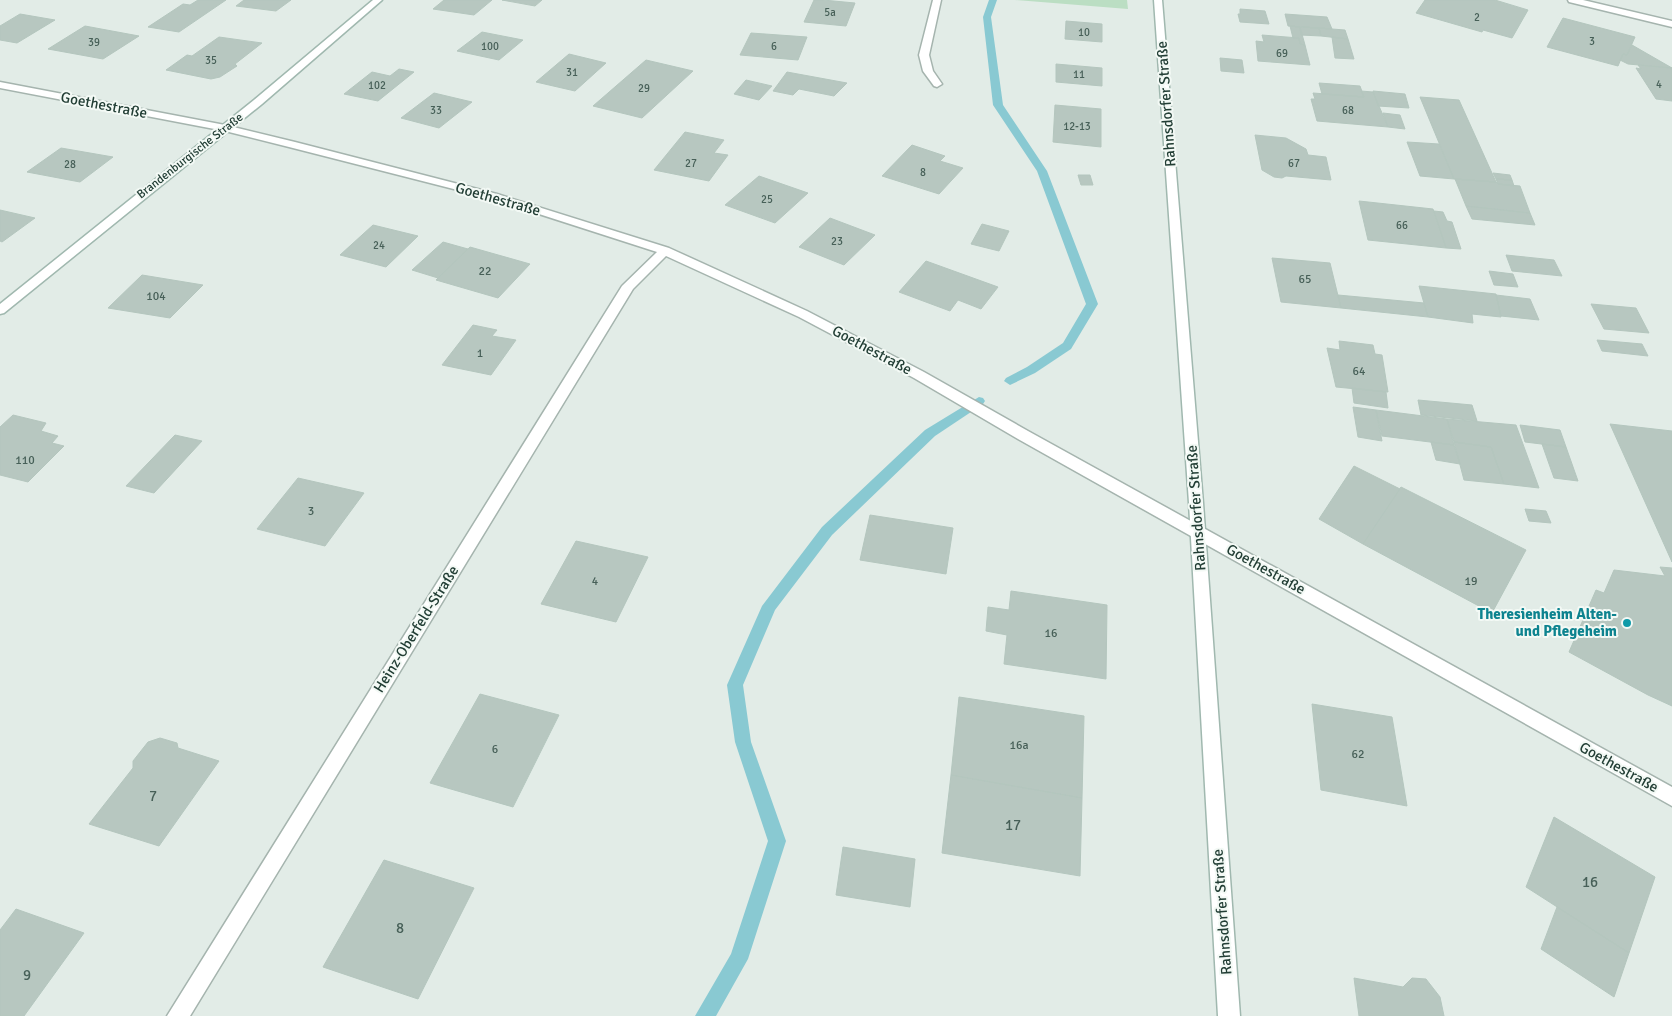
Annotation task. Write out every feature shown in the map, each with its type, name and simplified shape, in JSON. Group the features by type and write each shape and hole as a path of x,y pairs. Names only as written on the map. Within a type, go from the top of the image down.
{"street":[{"name":"Brandenburgische Straße","path":"0,310 225,128 378,0"},
{"path":"937,0 924,55 928,70 937,84"},
{"name":"Rahnsdorfer Straße","path":"1158,0 1198,531 1229,1016"},
{"path":"1572,0 1672,24"},
{"name":"Goethestraße","path":"0,85 225,128 493,196 665,251 803,314 919,375 1672,797"},
{"name":"Heinz-Oberfeld-Straße","path":"178,1016 628,286 665,251"}],"green space":[{"path":"1015,0 1127,0 1128,9"}],"building":[{"path":"198,0 226,0 179,32 148,27 183,4 190,5"},
{"path":"244,0 291,0 276,11 236,6"},
{"path":"444,0 492,0 474,15 433,9"},
{"path":"502,0 542,0 535,6"},
{"path":"814,0 855,3 846,26 804,22"},
{"path":"1425,0 1495,0 1528,10 1512,38 1483,30 1482,32 1416,13"},
{"path":"1240,9 1265,11 1269,24 1240,22 1238,14 1240,14"},
{"path":"20,14 55,20 17,43 0,40 0,26"},
{"path":"1285,14 1327,17 1332,29 1288,26"},
{"path":"1563,18 1635,37 1627,55 1623,54 1618,66 1547,47"},
{"path":"1066,21 1102,24 1102,42 1065,39"},
{"path":"85,26 139,36 103,59 48,49"},
{"path":"1290,26 1300,27 1305,45 1300,44 1299,38 1293,38"},
{"path":"1300,27 1319,28 1321,36 1301,35"},
{"path":"1319,28 1345,30 1348,39 1321,36"},
{"path":"482,32 523,40 499,60 457,51"},
{"path":"751,33 807,37 798,60 740,55"},
{"path":"1262,35 1299,38 1300,44 1305,45 1310,65 1258,61 1256,41 1264,42"},
{"path":"219,37 262,43 235,64 237,66 220,77 211,79 166,70 187,55 192,56"},
{"path":"1332,37 1348,39 1354,59 1335,58"},
{"path":"1632,45 1672,68 1628,64 1620,60 1623,54 1627,55"},
{"path":"569,54 606,63 575,91 536,82"},
{"path":"1220,58 1242,60 1244,73 1221,71"},
{"path":"646,60 693,71 642,118 593,106"},
{"path":"1056,64 1102,68 1102,86 1056,82"},
{"path":"1638,65 1672,68 1672,101 1656,99 1636,68 1641,69"},
{"path":"399,69 414,72 378,101 344,94 372,72 390,76"},
{"path":"787,72 847,83 834,96 799,89 793,95 773,91"},
{"path":"746,80 772,86 759,100 734,94"},
{"path":"1319,83 1360,86 1364,97 1322,94"},
{"path":"1361,91 1373,92 1388,127 1317,121 1311,99 1315,99 1313,93 1364,97"},
{"path":"1373,91 1405,94 1409,108 1378,106"},
{"path":"434,93 472,102 439,128 401,118"},
{"path":"1420,97 1459,100 1496,182 1454,179"},
{"path":"1055,105 1101,109 1101,147 1053,142"},
{"path":"1383,113 1400,115 1405,129 1388,127"},
{"path":"685,132 724,140 714,153 728,155 709,181 654,170"},
{"path":"1255,135 1286,138 1306,149 1308,155 1326,157 1331,180 1286,176 1282,178 1274,177 1262,170"},
{"path":"1407,142 1439,144 1454,179 1420,176"},
{"path":"912,145 945,156 940,161 963,168 939,194 882,176"},
{"path":"61,148 113,157 80,182 27,172"},
{"path":"1493,173 1510,175 1512,180 1496,179"},
{"path":"1078,175 1090,175 1093,185 1081,185"},
{"path":"759,176 808,193 775,223 725,205"},
{"path":"1455,179 1520,186 1530,213 1466,206"},
{"path":"1496,179 1512,180 1514,186 1498,184"},
{"path":"1359,201 1433,209 1446,248 1368,240"},
{"path":"1466,206 1530,213 1535,225 1472,219"},
{"path":"0,210 35,218 2,242 0,241"},
{"path":"1434,211 1443,212 1447,221 1452,222 1461,249 1446,248"},
{"path":"830,218 875,235 844,265 799,247"},
{"path":"982,224 1009,231 999,251 971,244"},
{"path":"373,225 418,236 386,267 340,255"},
{"path":"443,242 468,249 438,278 412,270"},
{"path":"470,247 530,264 498,298 436,280"},
{"path":"1506,255 1554,260 1562,276 1512,271"},
{"path":"1272,258 1330,263 1341,308 1281,302"},
{"path":"926,261 998,287 981,309 958,300 950,311 899,292"},
{"path":"1489,271 1513,274 1518,287 1494,285"},
{"path":"142,275 203,285 170,318 108,308"},
{"path":"1419,286 1496,294 1501,317 1472,314 1473,323 1428,317"},
{"path":"1338,295 1424,303 1428,317 1341,308"},
{"path":"1496,295 1530,299 1539,320 1501,316"},
{"path":"1591,304 1636,308 1649,333 1604,329"},
{"path":"473,325 497,330 492,336 516,340 491,375 442,365"},
{"path":"1597,340 1642,344 1648,356 1602,351"},
{"path":"1339,341 1373,345 1375,354 1382,355 1388,392 1336,387 1327,348 1340,350"},
{"path":"1352,388 1386,392 1388,408 1354,403"},
{"path":"1418,400 1472,405 1477,421 1421,415"},
{"path":"1353,407 1376,410 1382,441 1358,437"},
{"path":"1376,410 1447,419 1454,445 1382,436"},
{"path":"13,415 46,423 41,431 58,436 52,443 64,446 28,482 0,475 0,427"},
{"path":"1447,419 1516,425 1539,488 1504,484 1491,447 1454,442"},
{"path":"1610,424 1672,431 1672,562"},
{"path":"1520,425 1560,430 1566,447 1525,442"},
{"path":"175,435 202,441 154,493 126,486"},
{"path":"1431,442 1454,445 1460,464 1436,460"},
{"path":"1454,442 1491,447 1504,484 1464,480"},
{"path":"1542,444 1566,447 1578,481 1554,478"},
{"path":"1354,466 1400,489 1363,544 1319,519"},
{"path":"298,478 364,493 325,546 257,529"},
{"path":"1401,487 1526,550 1492,613 1363,544"},
{"path":"1525,509 1546,511 1551,523 1529,521"},
{"path":"870,515 953,528 946,574 860,560"},
{"path":"576,541 648,557 616,622 541,604"},
{"name":"Theresienheim Alten- und Pflegeheim","path":"1660,567 1672,568 1672,706 1569,652 1596,590 1604,593 1614,570 1665,576"},
{"path":"1011,591 1107,605 1106,679 1004,664 1007,635 986,631 988,607 1009,610"},
{"path":"480,694 559,715 513,807 430,783"},
{"path":"959,697 1084,716 1082,798 951,775"},
{"path":"1312,704 1392,717 1407,806 1321,790"},
{"path":"160,738 177,743 178,748 219,761 159,846 89,824 133,768 133,761 148,742"},
{"path":"951,775 1082,798 1080,876 942,853"},
{"path":"1554,817 1655,877 1629,953 1526,887"},
{"path":"843,847 915,859 910,907 836,895"},
{"path":"384,860 474,888 418,999 323,967"},
{"path":"1557,907 1629,953 1614,997 1541,949"},
{"path":"16,909 84,933 24,1016 0,1016 0,930"},
{"path":"1354,978 1403,987 1412,978 1426,979 1440,997 1444,1016 1359,1016"}],"waterway":[{"path":"993,0 987,17 998,105 1042,171 1092,304 1067,346 1031,370 1010,381"},
{"path":"705,1016 739,959 777,841 743,742 735,685 769,606 827,531 930,433 979,401"}],"place":[{"name":"Theresienheim Alten- und Pflegeheim","path":"1627,623"}]}
